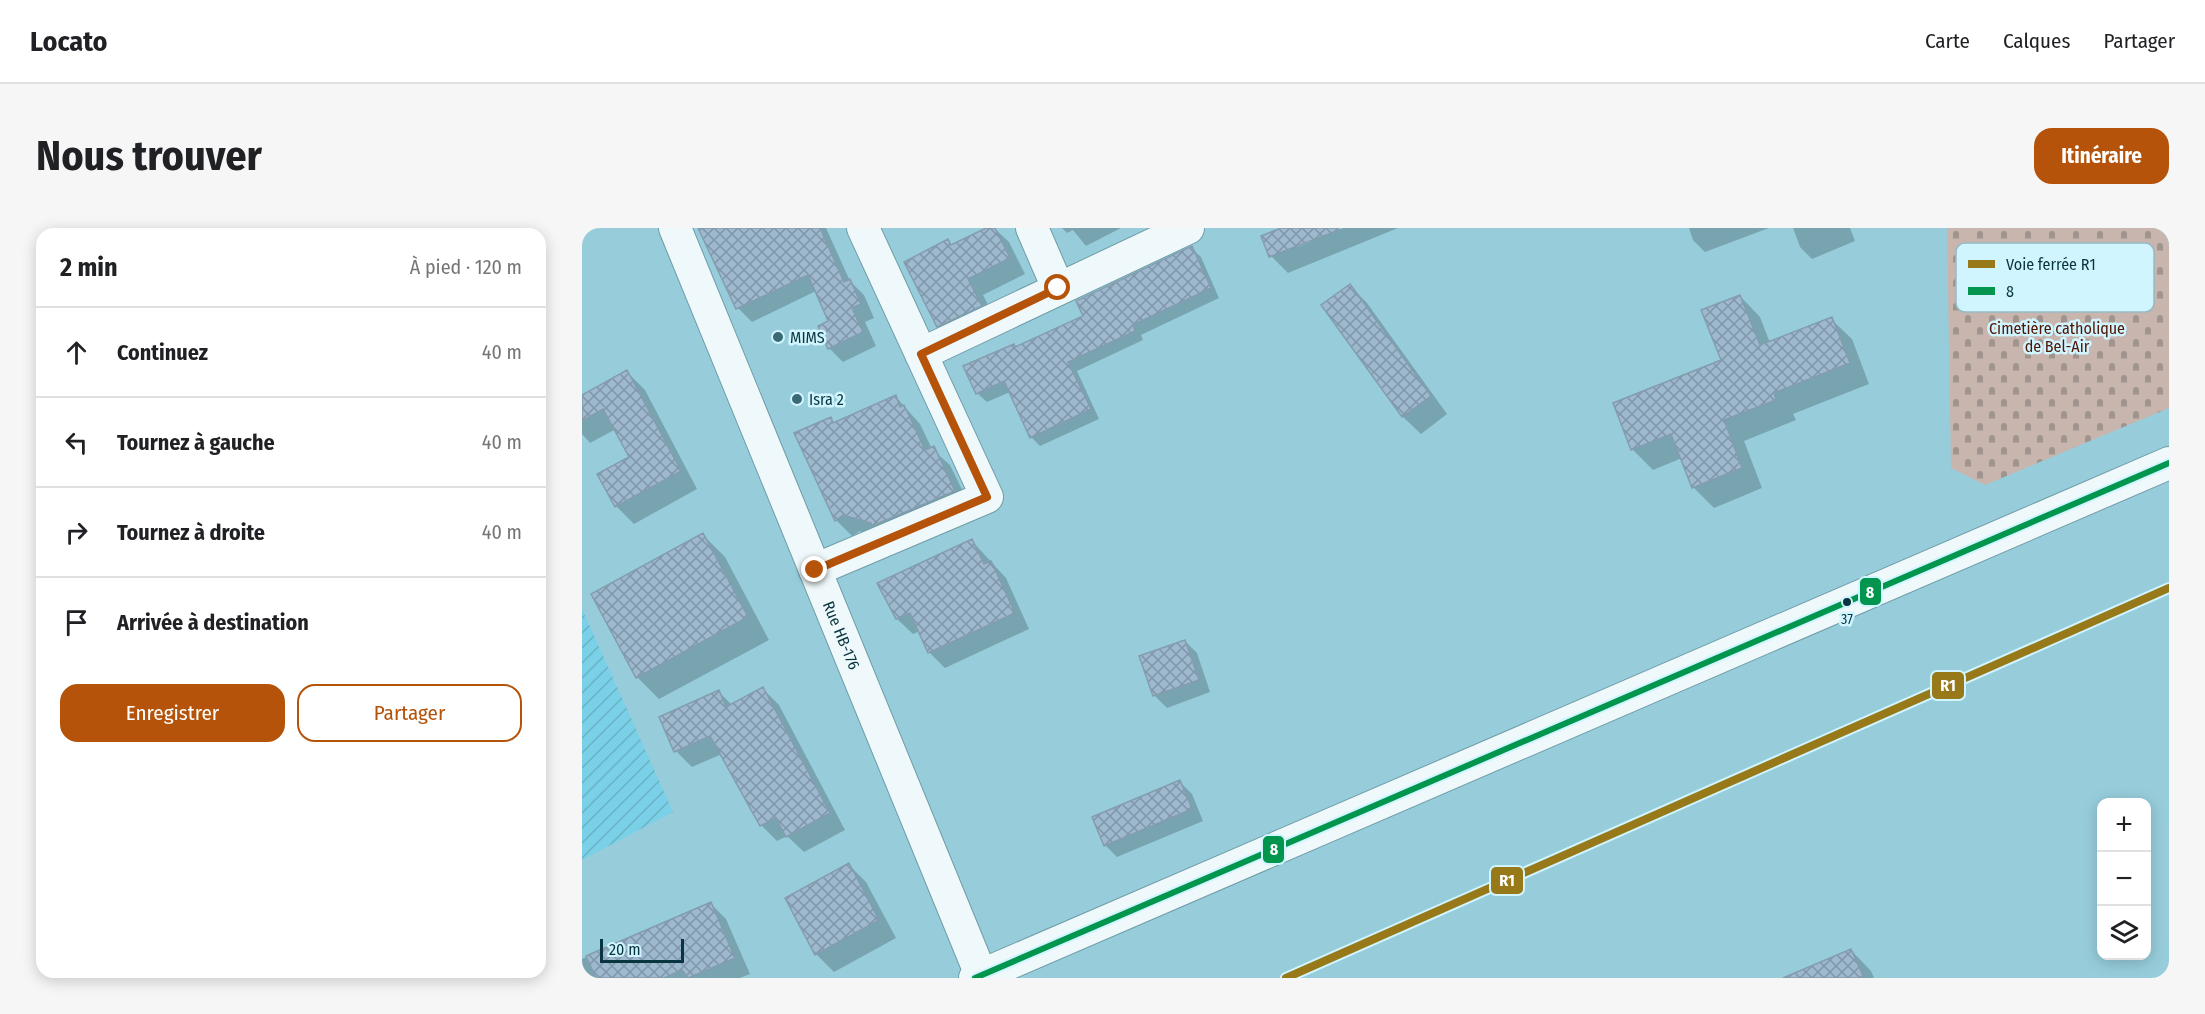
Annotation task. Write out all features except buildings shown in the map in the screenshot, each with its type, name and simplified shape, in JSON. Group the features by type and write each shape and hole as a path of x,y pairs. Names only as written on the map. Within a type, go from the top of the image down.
{"street":[{"name":"Rue HB-176","path":"675,228 978,977"},
{"path":"815,570 987,497 863,228"},
{"path":"1032,228 1058,288"},
{"path":"921,354 1188,228"},
{"path":"978,977 2169,464"}],"shaded area":[{"path":"582,609 673,812 582,860"}],"green space":[{"name":"Cimetière catholique de Bel-Air","path":"1947,228 2169,228 2169,408 1985,485 1951,468"}],"rail line":[{"name":"R1","path":"1286,978 2169,588"}],"transit line":[{"name":"8","path":"975,978 2169,463"}],"place":[{"name":"MIMS","path":"778,337"},
{"name":"Isra 2","path":"797,399"},
{"name":"37","path":"1847,602"}],"route":[{"path":"815,570 987,497 921,354 1058,288"}]}
